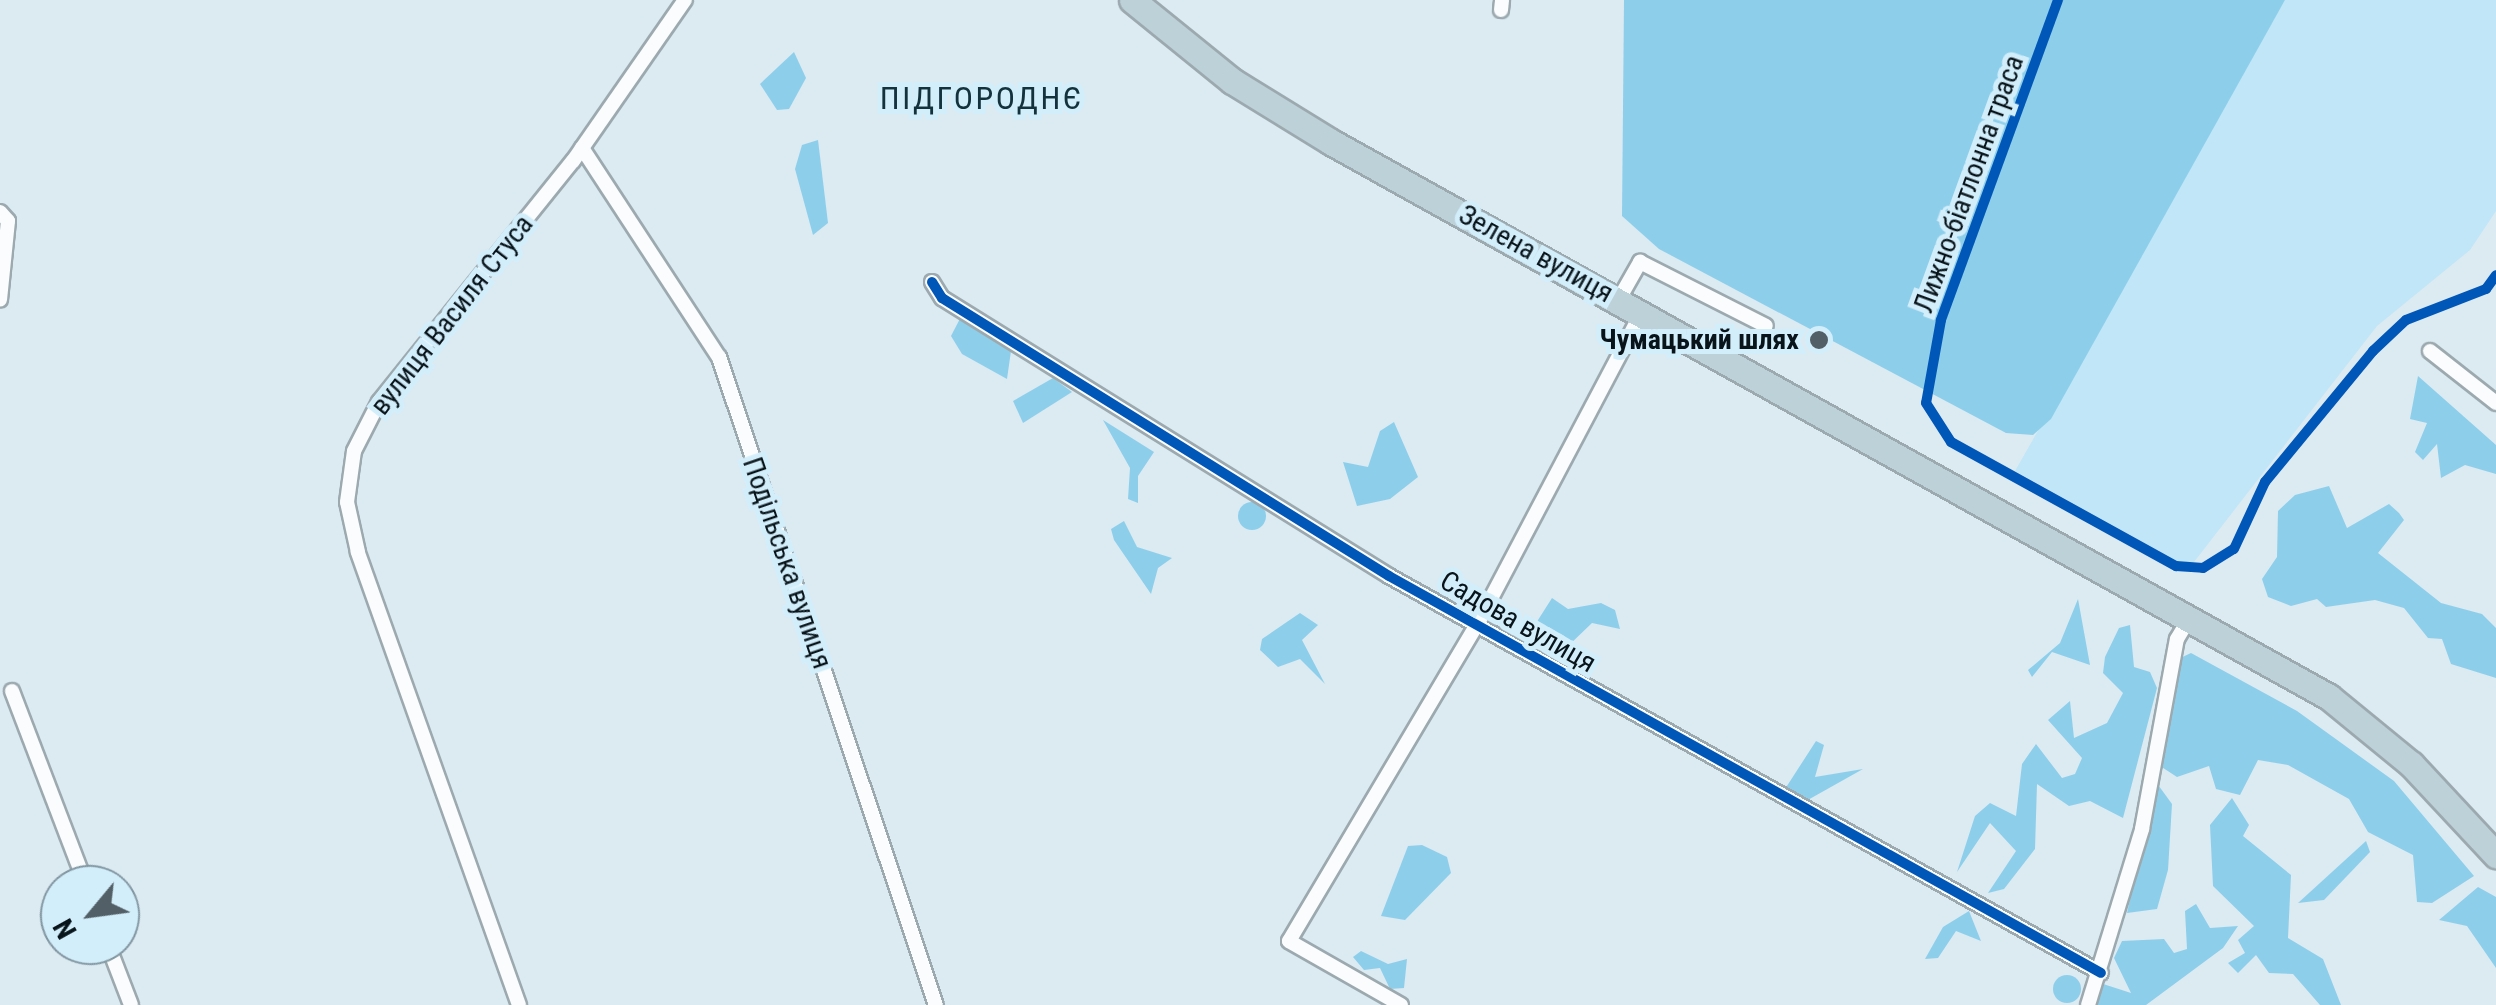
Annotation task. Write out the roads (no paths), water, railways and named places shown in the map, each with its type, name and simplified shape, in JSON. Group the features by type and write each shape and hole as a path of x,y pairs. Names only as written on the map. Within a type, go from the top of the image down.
{"highway":[{"name":"Зелена вулиця","path":"1132,0 1232,81 2192,615 2329,697 2411,764 2493,844"}],"street":[{"name":"вулиця Василя Стуса","path":"519,1005 348,502 354,451 379,402 582,148 684,0"},
{"name":"Подільська вулиця","path":"582,148 719,357 936,1005"},
{"path":"0,212 8,221 0,300"},
{"path":"1619,299 1640,262 1766,326"},
{"name":"Садова вулиця","path":"932,282 942,298 1239,484 2101,973"},
{"path":"1400,1005 1289,940 1478,623 1642,312"},
{"path":"2430,351 2496,403"},
{"path":"2088,1005 2101,973 2142,829 2177,639 2192,615"},
{"path":"12,691 78,865"},
{"path":"116,965 131,1005"}],"place":[{"name":"Чумацький шлях","path":"1819,340"}],"district":[{"name":"ПІДГОРОДНЄ","path":"982,98"}]}
